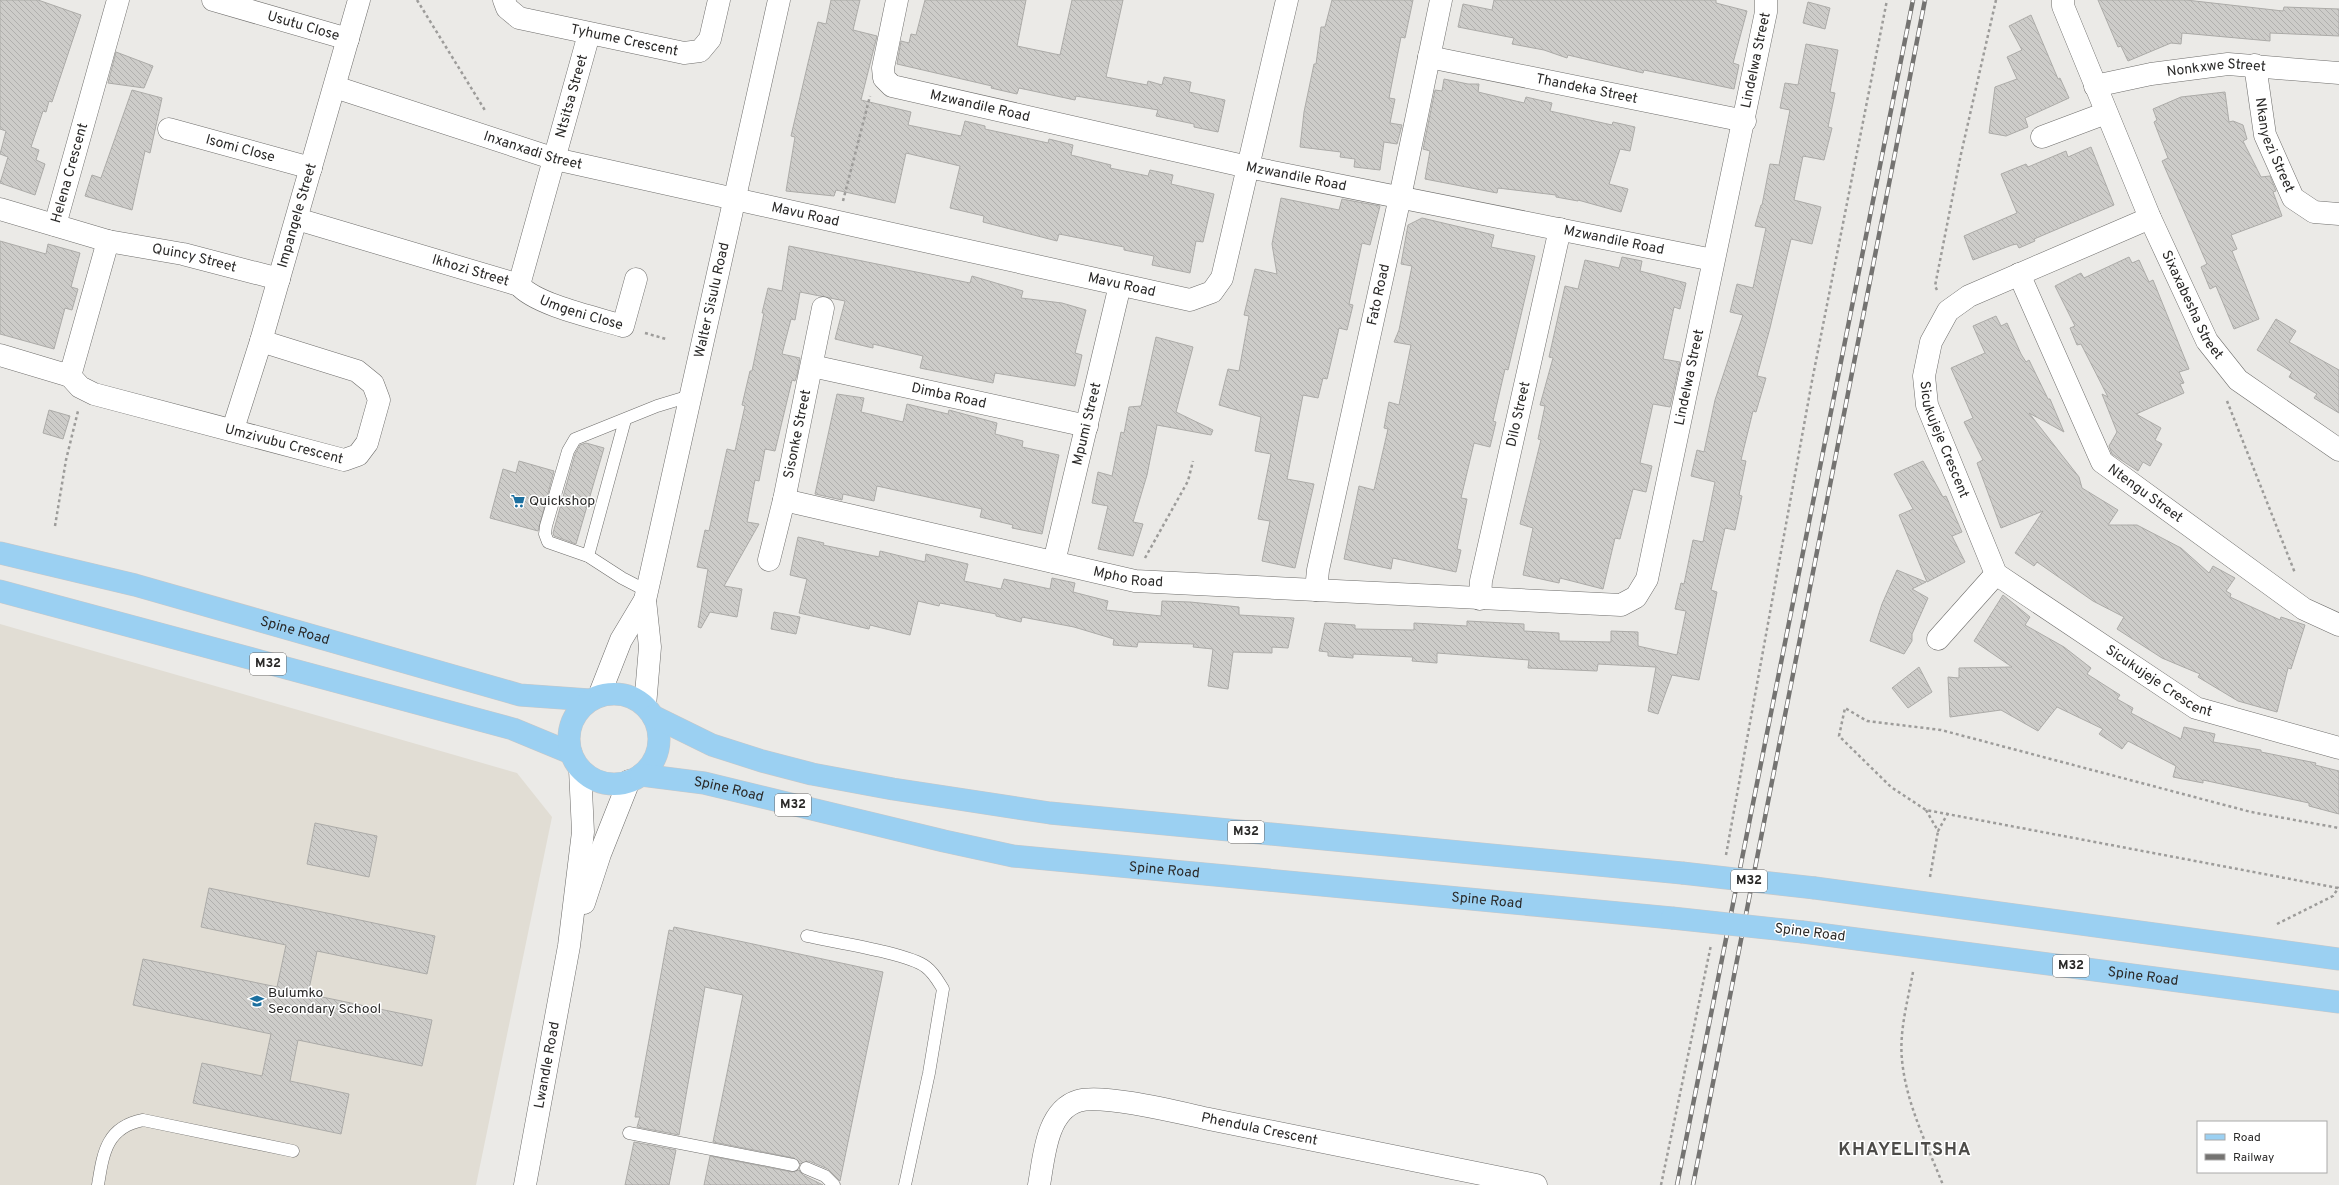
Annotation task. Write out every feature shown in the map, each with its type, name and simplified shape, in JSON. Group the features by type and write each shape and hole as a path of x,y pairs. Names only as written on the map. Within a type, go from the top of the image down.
{"main road":[{"name":"Spine Road","path":"0,553 134,585 520,695 595,698 611,694 624,695 649,711 712,745 762,761 812,774 990,805 1058,814 1682,873 1815,888 2339,959"},
{"name":"Spine Road","path":"0,591 513,729 575,761 586,775 603,782 616,784 635,778 704,783 944,841 1014,856 1672,918 1803,932 2339,1002"},
{"path":"575,761 569,734 571,724 582,707 595,698"},
{"path":"635,778 650,766 658,748 658,728 649,711"}],"street":[{"name":"Helena Crescent","path":"108,241 55,225 118,0"},
{"name":"Usutu Close","path":"213,0 348,38"},
{"name":"Impangele Street","path":"233,429 279,280 359,0"},
{"name":"Tyhume Crescent","path":"504,0 507,8 519,18 684,53 700,50 710,39 719,0"},
{"name":"Walter Sisulu Road","path":"595,698 621,640 646,595 779,0"},
{"path":"884,78 883,68 897,0"},
{"name":"Mavu Road","path":"734,200 1190,300 1212,292 1222,278 1287,0"},
{"name":"Fato Road","path":"1316,590 1318,570 1400,197 1441,0"},
{"name":"Lindelwa Street","path":"1480,599 1621,605 1636,597 1647,579 1714,260 1745,121 1766,12 1766,0"},
{"name":"Sixaxabesha Street","path":"2062,0 2095,86 2150,218 2207,341 2238,380 2339,450"},
{"name":"Ntsitsa Street","path":"555,159 589,34"},
{"name":"Thandeka Street","path":"1429,57 1745,121"},
{"name":"Nonkxwe Street","path":"2095,86 2151,74 2228,64 2339,73"},
{"name":"Nkanyezi Street","path":"2255,65 2265,135 2293,198 2314,212 2339,214"},
{"name":"Mzwandile Road","path":"884,78 892,86 1248,167 1714,260"},
{"name":"Inxanxadi Street","path":"335,87 555,159 734,200"},
{"path":"2042,137 2106,113"},
{"name":"Isomi Close","path":"169,129 311,168"},
{"name":"Ikhozi Street","path":"297,218 519,285 555,159"},
{"path":"0,209 55,225"},
{"name":"Sicukujeje Crescent","path":"2150,218 1968,296 1948,311 1931,342 1924,376 1927,405 1996,574 2196,708 2339,748"},
{"name":"Dilo Street","path":"1480,599 1481,581 1560,229"},
{"path":"0,355 70,376 108,241"},
{"name":"Quincy Street","path":"108,241 184,254 279,280"},
{"name":"Ntengu Street","path":"2019,274 2102,462 2304,609 2339,625"},
{"name":"Umgeni Close","path":"519,285 524,291 544,301 623,326 636,279"},
{"name":"Mpumi Street","path":"1054,562 1120,285"},
{"name":"Sisonke Street","path":"769,560 784,500 823,308"},
{"name":"Umzivubu Crescent","path":"70,376 80,387 87,390 344,460 358,455 367,443 379,400 373,384 357,371 261,341"},
{"name":"Dimba Road","path":"812,366 1087,426"},
{"name":"Mpho Road","path":"784,500 1135,581 1480,599"},
{"path":"1938,639 1996,574"},
{"name":"Walter Sisulu Road","path":"646,595 650,647 649,711"},
{"name":"Lwandle Road","path":"525,1185 569,946 582,832 575,761"},
{"name":"Lwandle Road","path":"569,946 600,854 635,778"},
{"name":"Phendula Crescent","path":"1039,1185 1048,1138 1054,1123 1066,1108 1077,1101 1090,1099 1115,1101 1190,1115 1536,1185"}],"lane":[{"path":"646,595 588,556 548,542 545,534 546,526 572,444 581,436 625,420 657,406 690,396"},
{"path":"588,556 625,420"},
{"path":"807,936 894,955 925,966 934,975 943,989 929,1073 905,1185"},
{"path":"98,1185 104,1152 109,1141 117,1132 132,1122 143,1120 293,1150"},
{"path":"629,1133 793,1165"},
{"path":"806,1168 825,1176 834,1185"}],"path":[{"path":"417,0 504,143"},
{"path":"1726,857 1812,381 1887,0"},
{"path":"1948,311 1935,286 1961,154 1996,0"},
{"path":"837,223 868,99 884,78"},
{"path":"2238,380 2226,399 2295,575"},
{"path":"55,526 66,460 80,404 87,390"},
{"path":"1135,581 1140,566 1188,481 1193,461"},
{"path":"2277,924 2333,896 2339,887 1926,810 1891,787 1839,736 1845,708 1867,722 1941,730 2251,812 2339,828"},
{"path":"1926,810 1938,831"},
{"path":"1930,878 1938,831 1948,813"},
{"path":"1661,1185 1711,942"},
{"path":"1913,972 1904,1020 1902,1059 1911,1102 1943,1185"}],"shaded area":[{"name":"Bulumko Secondary School","path":"0,624 517,773 552,817 476,1185 0,1185"}],"building":[{"path":"0,0 38,0 81,15 52,102 49,101 46,112 43,111 31,147 39,150 36,160 45,164 35,195 0,183 8,157 0,154 6,131 0,129"},
{"path":"831,0 860,0 853,30 877,36 861,100 911,112 908,125 961,136 965,121 985,126 985,129 1048,143 1049,139 1073,145 1071,155 1111,165 1110,168 1148,176 1150,170 1173,175 1171,184 1214,194 1203,242 1196,241 1190,273 1152,265 1154,256 1124,250 1124,247 1059,234 1057,241 983,222 984,216 950,208 960,166 906,153 895,203 836,190 834,196 786,191 795,137 791,136 808,63 818,22 826,24"},
{"path":"925,0 1026,0 1017,46 1060,55 1072,0 1123,0 1106,77 1147,85 1148,81 1162,85 1164,77 1191,82 1189,92 1225,100 1218,132 1194,127 1194,124 1156,116 1158,110 1076,96 1075,100 1019,88 1017,94 991,88 992,86 897,64 901,41 909,43 911,34 916,35"},
{"path":"1332,0 1413,0 1405,38 1401,37 1389,98 1395,99 1390,123 1402,125 1397,144 1384,142 1380,170 1354,167 1355,159 1340,157 1341,152 1300,147 1304,112 1314,64 1316,64 1321,27 1325,27"},
{"path":"1494,0 1716,0 1716,3 1747,11 1733,63 1739,65 1734,89 1644,70 1643,73 1568,55 1567,58 1544,50 1512,44 1514,38 1458,27 1463,4 1492,10"},
{"path":"2098,0 2186,0 2283,11 2284,7 2339,9 2339,36 2270,33 2270,41 2182,33 2181,44 2171,43 2128,61 2121,46 2118,47"},
{"path":"1808,2 1830,8 1825,29 1803,23"},
{"path":"2031,15 2058,79 2060,78 2069,98 2025,118 2028,127 2006,136 1989,133 1995,87 2017,79 2007,57 2022,50 2009,26"},
{"path":"1806,44 1838,50 1830,92 1835,93 1828,127 1832,128 1824,160 1803,156 1794,200 1821,207 1812,244 1791,239 1757,376 1766,378 1756,412 1753,411 1741,460 1746,461 1739,495 1742,496 1735,530 1725,528 1711,590 1717,592 1699,680 1672,675 1658,714 1648,711 1656,667 1598,664 1597,671 1528,668 1529,660 1437,653 1437,663 1412,661 1413,657 1353,654 1353,658 1328,656 1328,652 1319,651 1325,623 1355,625 1355,629 1414,630 1414,623 1467,626 1467,621 1524,624 1524,631 1559,633 1559,641 1611,642 1611,631 1638,632 1638,646 1677,655 1686,611 1675,609 1681,583 1684,584 1693,540 1703,542 1715,482 1691,476 1697,450 1704,452 1715,400 1743,315 1730,312 1737,284 1753,288 1766,228 1755,226 1762,205 1770,164 1779,165 1790,110 1780,108 1785,83 1798,85"},
{"path":"116,52 153,66 144,88 108,83"},
{"path":"1444,79 1468,84 1479,84 1478,92 1524,103 1526,97 1552,103 1550,111 1612,125 1613,122 1635,127 1630,151 1620,149 1609,184 1628,189 1621,212 1578,200 1556,197 1556,195 1498,188 1497,193 1425,179 1430,151 1423,149 1435,90 1442,91"},
{"path":"132,90 162,98 150,153 145,151 132,210 85,196 92,175 101,178"},
{"path":"2225,92 2229,122 2233,121 2243,125 2247,139 2243,141 2261,177 2270,176 2276,191 2273,192 2282,216 2231,235 2237,249 2232,251 2259,319 2234,329 2216,286 2210,289 2201,267 2207,264 2162,161 2168,158 2154,122 2157,120 2153,109 2181,97"},
{"path":"2091,147 2114,205 2034,239 2035,241 2019,248 2017,244 2012,245 1973,260 1964,236 2017,213 2001,174 2026,164 2028,167 2066,151 2068,157"},
{"path":"1281,198 1339,210 1342,199 1380,206 1370,245 1362,243 1349,304 1353,305 1347,330 1339,328 1327,379 1323,378 1318,398 1303,395 1287,479 1314,484 1295,568 1262,561 1270,521 1258,519 1271,454 1255,451 1261,417 1219,405 1228,369 1239,371 1249,316 1244,315 1255,269 1277,274 1272,244"},
{"path":"1422,218 1494,235 1491,247 1535,256 1508,370 1505,369 1493,421 1496,422 1490,447 1474,443 1461,498 1467,499 1457,549 1461,550 1456,572 1393,558 1391,569 1344,559 1359,486 1374,490 1388,429 1384,428 1389,402 1399,405 1411,345 1394,342 1399,330 1412,266 1401,264 1408,225"},
{"path":"0,241 46,254 48,244 80,253 71,287 78,289 72,310 65,308 54,349 0,334"},
{"path":"789,246 970,283 972,276 1023,291 1021,298 1062,303 1086,310 1075,353 1082,355 1075,386 995,373 993,383 920,368 923,356 873,344 873,348 835,339 845,301 800,292 795,320 791,319 782,354 800,358 797,375 795,381 792,380 775,451 765,449 759,481 755,480 747,522 759,524 724,586 742,589 737,617 710,612 701,628 698,627 708,569 697,567 705,530 709,531 727,449 735,451 745,406 742,405 750,371 752,371 768,288 782,291"},
{"path":"1622,257 1642,261 1640,271 1686,283 1680,309 1674,307 1663,359 1680,362 1670,407 1653,404 1640,463 1652,466 1646,492 1633,489 1620,539 1615,538 1603,589 1560,578 1559,583 1523,575 1533,528 1520,524 1541,440 1538,439 1545,406 1540,405 1553,358 1549,357 1565,286 1578,289 1585,260 1619,268"},
{"path":"2129,257 2132,263 2139,260 2149,282 2153,280 2189,369 2179,372 2184,383 2180,384 2184,393 2136,414 2161,428 2155,440 2162,444 2150,466 2143,462 2138,471 2112,454 2109,446 2117,432 2102,394 2108,397 2081,344 2077,345 2070,328 2075,326 2055,286 2081,273 2084,278"},
{"path":"1996,316 2001,326 2007,323 2021,354 2026,362 2029,360 2048,399 2050,399 2064,432 2029,413 2079,477 2082,488 2118,510 2108,525 2137,525 2181,548 2209,573 2213,566 2235,578 2226,591 2231,594 2230,597 2280,620 2281,617 2305,625 2291,669 2288,668 2277,712 2238,701 2198,677 2200,674 2162,658 2117,629 2124,617 2093,601 2037,562 2034,566 2015,553 2043,511 2001,528 1977,463 1983,460 1964,422 1973,418 1951,368 1985,353 1973,326"},
{"path":"2276,319 2296,331 2289,342 2339,370 2339,413 2314,398 2317,394 2289,377 2292,372 2257,350"},
{"path":"1156,337 1193,347 1176,412 1213,430 1211,435 1157,425 1147,475 1133,522 1143,524 1133,556 1098,549 1108,506 1092,503 1098,472 1112,476 1121,432 1124,433 1129,407 1141,406"},
{"path":"837,394 864,398 861,412 903,422 907,404 948,414 949,410 997,423 995,434 1023,441 1022,447 1059,455 1042,534 1012,528 1013,525 980,517 982,509 877,486 874,501 843,494 842,500 815,494"},
{"path":"49,410 70,416 63,439 43,433"},
{"path":"586,443 604,448 576,544 554,536 553,533 575,454 580,445"},
{"path":"519,461 554,471 538,531 490,518 503,469 516,473"},
{"path":"1923,461 1943,497 1946,496 1962,532 1952,536 1965,562 1927,582 1899,515 1913,509 1894,474"},
{"path":"798,537 824,543 823,545 879,557 880,551 925,562 926,554 968,564 964,581 1001,589 1004,579 1050,589 1052,578 1075,583 1073,592 1108,601 1106,610 1161,616 1162,601 1190,602 1239,607 1239,615 1294,618 1288,648 1272,647 1272,653 1233,652 1228,689 1208,686 1213,649 1193,647 1194,644 1138,642 1137,647 1113,645 1114,639 1074,627 1022,617 1021,622 996,616 996,614 940,603 939,606 918,601 910,635 870,625 869,629 799,613 807,579 790,575"},
{"path":"1897,570 1926,582 1912,589 1928,598 1912,634 1912,641 1904,654 1870,641 1882,604"},
{"path":"2003,595 2030,617 2025,625 2064,647 2091,668 2087,674 2120,695 2117,699 2133,708 2131,713 2181,739 2184,727 2215,734 2213,742 2261,750 2261,752 2316,763 2315,765 2339,771 2339,814 2309,806 2309,803 2203,780 2203,783 2173,777 2176,766 2128,741 2122,749 2099,734 2103,729 2057,707 2038,731 2001,710 1950,717 1948,677 1959,678 1959,668 2012,667 1974,641"},
{"path":"774,612 800,617 796,634 771,629"},
{"path":"1919,667 1932,692 1908,708 1892,688"},
{"path":"315,823 377,836 369,877 307,864"},
{"path":"209,888 435,936 427,974 317,951 308,994 432,1020 422,1066 298,1040 290,1081 349,1094 341,1134 193,1103 202,1063 262,1076 271,1034 133,1005 143,959 277,987 286,945 201,927"},
{"path":"674,927 883,972 840,1181 828,1169 809,1161 800,1164 794,1158 713,1142 743,995 705,987 679,1135 637,1127 640,1117 635,1117 669,930 673,931"},
{"path":"634,1142 676,1150 669,1185 625,1185"},
{"path":"710,1156 792,1172 799,1170 803,1175 823,1185 704,1185"}],"railway":[{"path":"1677,1185 1913,0"},
{"path":"1693,1185 1925,0"}],"place":[{"name":"Quickshop","path":"518,501"},
{"name":"Bulumko Secondary School","path":"257,1001"}],"district":[{"name":"KHAYELITSHA","path":"1905,1150"}]}
